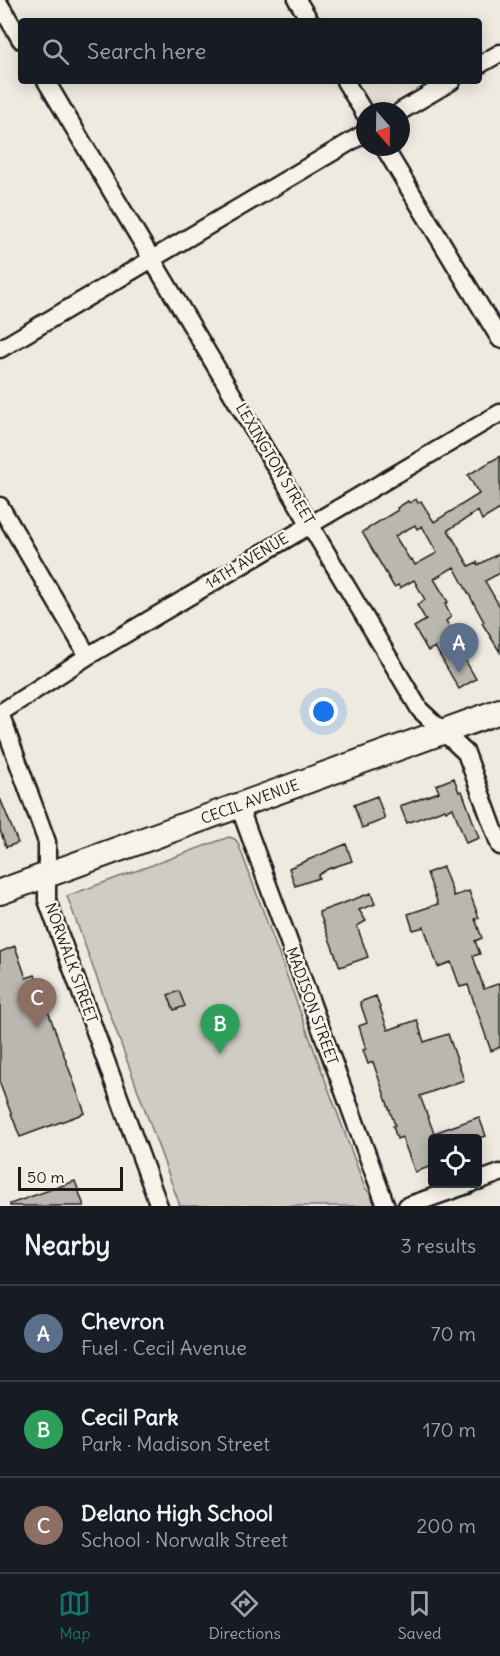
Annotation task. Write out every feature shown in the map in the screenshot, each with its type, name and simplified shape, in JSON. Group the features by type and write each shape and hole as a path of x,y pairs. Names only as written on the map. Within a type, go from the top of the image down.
{"main road":[{"name":"CECIL AVENUE","path":"0,892 500,711"}],"street":[{"path":"297,0 308,18"},
{"path":"0,5 18,35"},
{"path":"482,63 500,52"},
{"name":"LEXINGTON STREET","path":"48,84 420,710 466,753 500,846"},
{"path":"347,84 358,102"},
{"path":"410,106 447,84"},
{"path":"0,349 356,138"},
{"path":"389,156 500,339"},
{"name":"14TH AVENUE","path":"88,656 500,413"},
{"path":"0,506 88,656"},
{"name":"NORWALK STREET","path":"88,656 0,713 47,842 47,900 159,1206"},
{"name":"MADISON STREET","path":"239,806 386,1206"},
{"path":"482,1179 500,1173"},
{"path":"407,1206 459,1188"}],"shaded area":[{"path":"229,837 238,843 365,1188 370,1193 375,1206 180,1206 67,896"}],"building":[{"path":"500,456 500,509 482,520 478,511 448,530 469,566 477,562 478,565 500,553 500,573 485,581 500,607 500,652 482,623 484,622 454,567 434,579 448,602 445,604 451,617 446,621 455,636 452,637 476,679 459,689 435,647 428,651 414,627 426,620 417,605 425,600 414,580 400,588 398,585 394,587 362,532 398,510 397,508 408,501 410,503 416,499 418,503 421,501 434,522 479,494 468,475","holes":["415,525 417,529 422,526 437,553 415,565 395,536"]},
{"path":"454,778 459,792 462,791 479,838 466,843 453,808 407,823 400,806 439,792 436,785"},
{"path":"377,796 385,819 362,828 354,805"},
{"path":"0,798 18,843 6,847 0,830"},
{"path":"346,844 352,861 328,869 318,875 319,878 295,886 289,868"},
{"path":"443,867 454,896 469,891 479,918 475,919 482,938 475,941 480,954 473,956 484,989 500,983 500,1047 491,1051 468,985 460,987 451,962 438,967 424,927 413,930 408,914 438,904 427,873"},
{"path":"371,893 375,904 359,910 366,921 357,926 368,957 340,967 319,912"},
{"path":"15,946 26,978 35,975 85,1113 20,1137 0,1084 0,952"},
{"path":"179,991 185,1006 174,1010 168,995"},
{"path":"376,996 388,1030 417,1020 424,1042 448,1034 464,1080 420,1096 434,1133 479,1117 486,1136 482,1137 482,1134 428,1134 428,1167 415,1172 402,1137 397,1139 393,1126 395,1125 373,1062 368,1064 363,1050 366,1049 359,1026 367,1023 360,1002"},
{"path":"75,1181 84,1206 10,1206 10,1204"}],"place":[{"name":"Chevron","path":"459,673"},
{"name":"Delano High School","path":"37,1028"},
{"name":"Cecil Park","path":"220,1054"}]}
